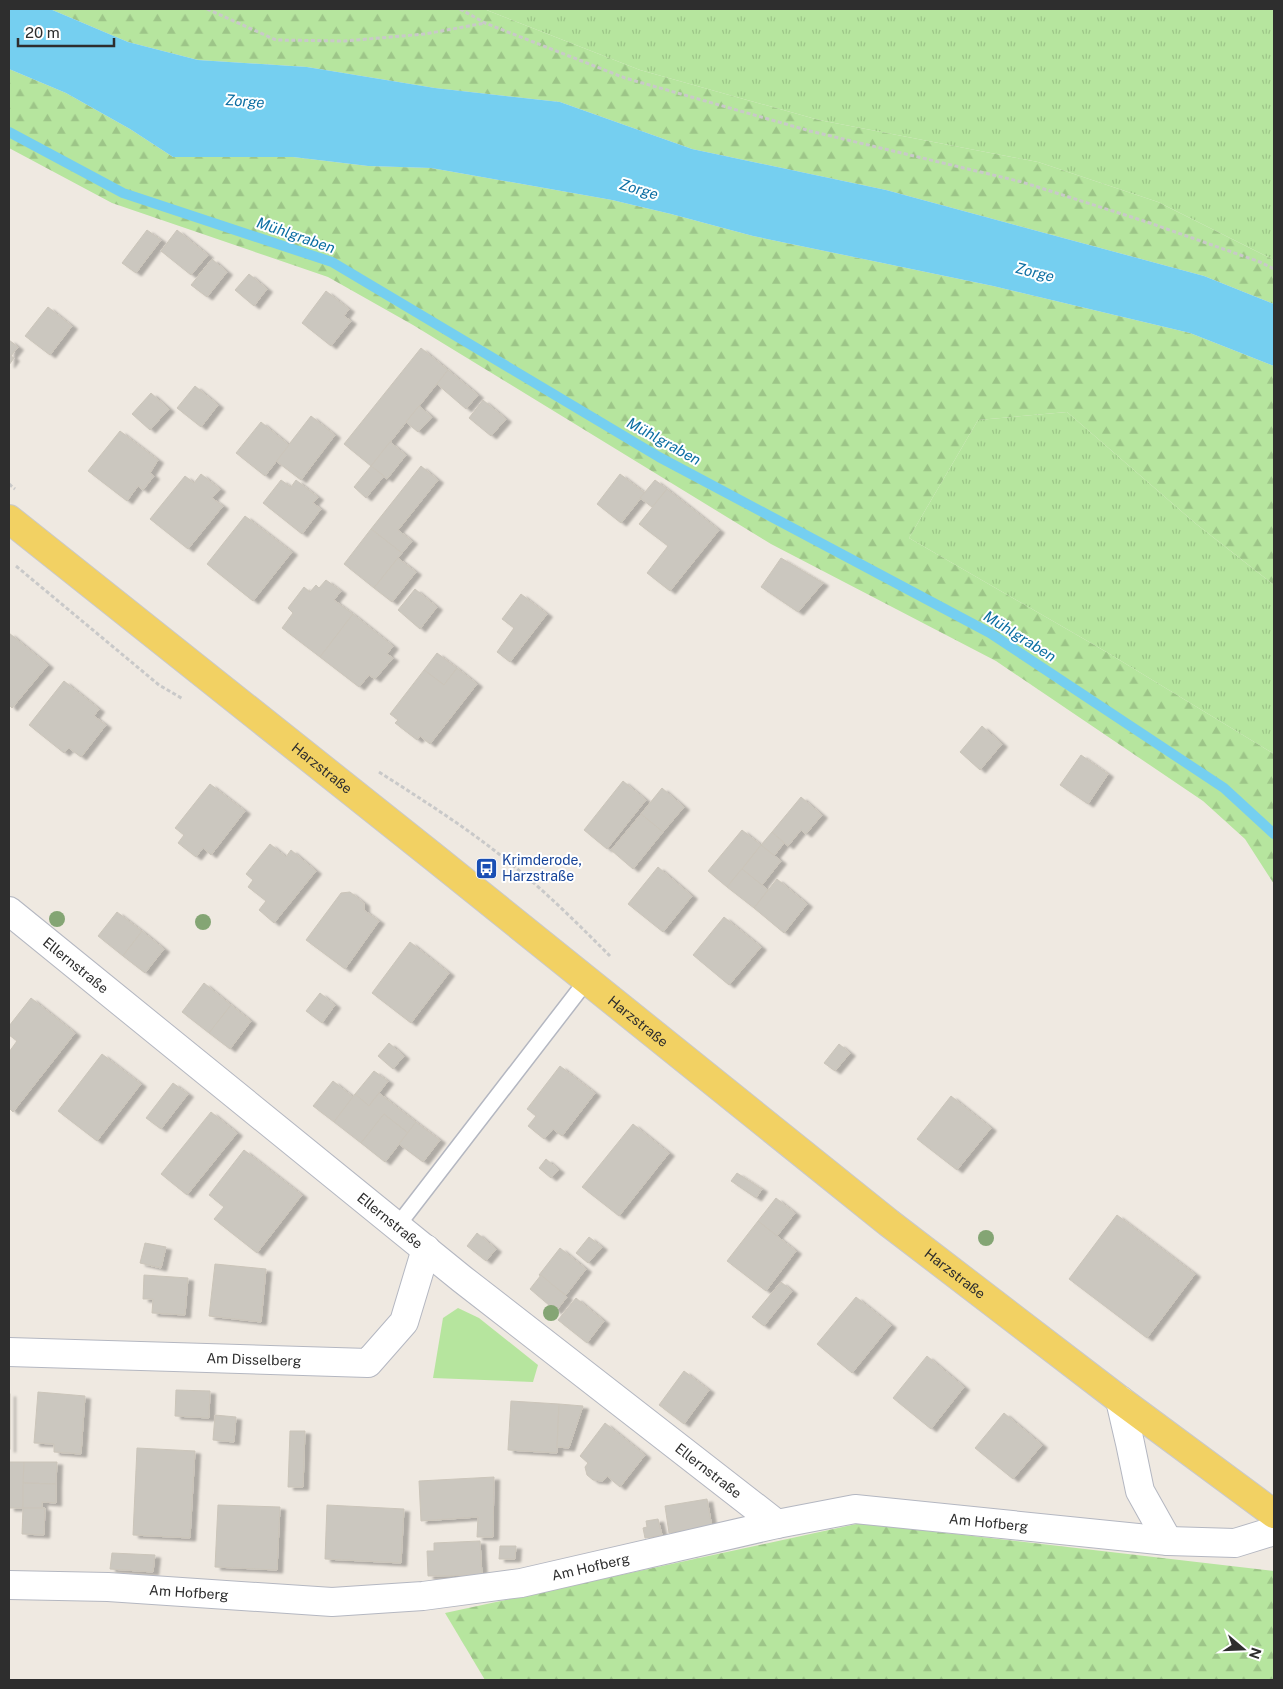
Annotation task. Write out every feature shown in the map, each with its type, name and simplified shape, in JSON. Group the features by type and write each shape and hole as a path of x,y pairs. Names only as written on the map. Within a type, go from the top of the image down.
{"main road":[{"name":"Harzstraße","path":"9,519 889,1223 1120,1400 1274,1514"}],"street":[{"name":"Ellernstraße","path":"9,911 398,1225 478,1292 777,1524"},
{"name":"Am Disselberg","path":"9,1352 368,1363 404,1322 426,1249"},
{"path":"1120,1400 1140,1491 1168,1541"},
{"name":"Am Hofberg","path":"9,1585 108,1587 332,1602 423,1596 521,1583 777,1524 855,1509 1168,1541 1235,1543 1274,1531"}],"lane":[{"path":"398,1225 587,980"}],"path":[{"path":"207,9 276,40 345,41 425,34 485,23"},
{"path":"460,9 485,23 625,78 810,131 1022,182 1147,222 1260,262 1274,269"}],"green space":[{"path":"50,9 484,9 640,70 819,120 1038,162 1158,202 1274,260 1274,304 1204,276 886,190 692,149 560,102 435,88 307,67 198,60 128,42"},
{"path":"484,9 1274,9 1274,260 1158,202 1038,162 819,120 640,70"},
{"path":"9,69 66,93 130,129 173,157 293,157 368,166 431,168 612,200 753,236 993,286 1190,333 1274,366 1274,585 1195,523 1067,412 978,420 909,538 1103,650 1274,754 1274,884 1245,839 1203,801 996,661 771,544 413,325 328,277 112,203 9,148"},
{"path":"1067,412 1195,523 1274,585 1274,754 1103,650 909,538 978,420"},
{"path":"458,1308 479,1318 538,1365 533,1382 433,1378 443,1318"},
{"path":"861,1523 1274,1571 1274,1680 485,1680 445,1613"}],"water":[{"name":"Zorge","path":"9,9 50,9 128,42 198,60 307,67 435,88 560,102 692,149 886,190 1204,276 1274,304 1274,366 1190,333 993,286 753,236 612,200 431,168 368,166 293,157 173,157 130,129 66,93 9,69"}],"building":[{"path":"147,230 161,240 136,273 122,263"},
{"path":"177,230 208,255 191,275 161,251"},
{"path":"212,259 227,272 207,297 191,285"},
{"path":"249,274 267,289 254,306 235,290"},
{"path":"326,291 349,309 344,316 351,321 331,346 302,323"},
{"path":"48,307 72,326 50,355 25,336"},
{"path":"9,340 18,347 11,356 14,358 9,365"},
{"path":"421,348 448,370 371,466 344,444"},
{"path":"448,370 478,395 466,409 437,384"},
{"path":"195,386 218,405 201,427 177,408"},
{"path":"151,393 169,409 150,430 132,414"},
{"path":"483,400 506,419 491,436 469,418"},
{"path":"419,406 432,417 418,432 406,422"},
{"path":"311,416 335,435 301,480 276,461"},
{"path":"261,422 289,445 265,476 236,453"},
{"path":"120,431 158,460 150,473 154,476 143,490 138,486 127,501 88,471"},
{"path":"390,442 406,455 387,479 371,466"},
{"path":"371,466 384,476 366,498 354,487"},
{"path":"421,466 438,480 398,530 412,541 402,553 371,529"},
{"path":"201,474 220,489 212,498 223,506 188,549 150,519 185,476 194,483"},
{"path":"620,474 645,493 621,523 597,504"},
{"path":"281,480 291,487 296,480 318,497 313,503 321,509 302,534 263,503"},
{"path":"655,480 667,489 652,507 640,498"},
{"path":"667,489 719,530 670,591 647,573 668,546 639,524"},
{"path":"245,516 292,552 253,601 207,564"},
{"path":"371,529 402,553 374,588 344,564"},
{"path":"398,558 416,572 392,602 374,588"},
{"path":"781,558 823,583 798,612 761,587"},
{"path":"326,580 341,591 334,600 353,614 320,657 282,628 293,613 288,608 304,587 310,592 316,585 319,588"},
{"path":"415,589 437,607 420,629 398,610"},
{"path":"521,594 547,614 510,662 497,652 514,628 502,619"},
{"path":"353,614 393,646 387,654 393,658 375,679 369,675 359,687 320,657"},
{"path":"9,633 48,665 12,708 9,705"},
{"path":"437,653 457,668 444,685 424,670"},
{"path":"457,668 477,684 430,744 420,736 417,740 395,723 398,720 390,714 424,670 444,685"},
{"path":"64,681 99,709 94,716 106,725 81,757 69,748 64,753 29,725"},
{"path":"982,726 1002,744 980,770 960,752"},
{"path":"1081,755 1108,774 1088,804 1060,785"},
{"path":"623,781 646,800 607,849 584,830"},
{"path":"210,784 245,811 211,855 203,848 196,857 178,843 184,835 175,828"},
{"path":"662,788 684,807 663,832 641,814"},
{"path":"801,797 822,815 806,834 801,830 788,846 772,832"},
{"path":"641,814 663,832 633,869 611,850"},
{"path":"742,830 761,845 727,887 708,871"},
{"path":"772,832 784,843 774,856 761,845"},
{"path":"270,844 286,857 291,850 316,871 274,923 259,910 266,901 248,887 253,880 246,874"},
{"path":"761,845 781,861 762,885 742,869"},
{"path":"658,867 692,896 663,932 628,904"},
{"path":"742,869 768,890 754,908 727,887"},
{"path":"777,879 807,904 784,933 754,908"},
{"path":"350,892 364,903 364,910 379,921 345,969 306,940 341,893"},
{"path":"117,912 142,931 123,956 98,936"},
{"path":"724,917 761,947 729,985 693,955"},
{"path":"142,931 164,949 145,973 123,956"},
{"path":"410,942 449,973 411,1023 372,993"},
{"path":"204,983 231,1005 209,1033 182,1012"},
{"path":"320,993 335,1005 322,1023 306,1011"},
{"path":"31,998 75,1033 13,1112 9,1108 9,1052 17,1041 9,1035 9,1026"},
{"path":"231,1005 251,1021 230,1049 209,1033"},
{"path":"389,1043 404,1056 393,1069 378,1056"},
{"path":"839,1044 850,1053 835,1071 824,1063"},
{"path":"102,1054 141,1084 97,1141 58,1111"},
{"path":"560,1066 595,1093 562,1136 553,1129 544,1139 528,1126 536,1116 527,1109"},
{"path":"374,1071 388,1081 369,1106 355,1094"},
{"path":"333,1081 353,1097 334,1122 313,1106"},
{"path":"173,1083 188,1094 161,1129 146,1118"},
{"path":"379,1093 416,1122 408,1133 384,1114 361,1143 334,1122 355,1094 369,1106"},
{"path":"951,1096 991,1128 957,1170 917,1139"},
{"path":"211,1112 237,1133 187,1195 161,1174"},
{"path":"384,1114 408,1133 385,1162 361,1143"},
{"path":"416,1122 440,1140 423,1162 399,1144"},
{"path":"633,1124 669,1153 619,1216 582,1187"},
{"path":"244,1150 302,1195 257,1253 214,1219 224,1207 209,1195"},
{"path":"546,1159 559,1170 551,1178 539,1168"},
{"path":"737,1173 762,1189 756,1198 731,1181"},
{"path":"776,1198 795,1213 777,1236 758,1221"},
{"path":"1117,1215 1195,1274 1147,1338 1069,1279"},
{"path":"758,1221 796,1251 766,1291 727,1261"},
{"path":"477,1233 496,1249 486,1261 467,1246"},
{"path":"589,1237 602,1247 588,1263 576,1253"},
{"path":"145,1243 166,1247 161,1268 140,1263"},
{"path":"560,1248 586,1269 566,1295 539,1275"},
{"path":"215,1264 266,1269 261,1322 209,1316"},
{"path":"144,1275 188,1278 185,1315 152,1313 153,1299 143,1299"},
{"path":"541,1275 567,1297 556,1311 530,1289"},
{"path":"781,1282 792,1291 764,1326 752,1317"},
{"path":"856,1297 891,1325 852,1373 817,1344"},
{"path":"576,1298 604,1321 587,1343 558,1320"},
{"path":"927,1356 964,1387 931,1429 893,1398"},
{"path":"684,1371 709,1390 684,1424 659,1405"},
{"path":"176,1390 210,1391 209,1418 175,1416"},
{"path":"38,1392 85,1396 81,1454 54,1452 54,1444 34,1443"},
{"path":"10,1394 10,1449 9,1449"},
{"path":"511,1401 559,1404 557,1453 508,1450"},
{"path":"559,1404 583,1406 569,1448 557,1447"},
{"path":"1004,1413 1042,1445 1013,1479 975,1448"},
{"path":"215,1415 236,1417 234,1442 213,1440"},
{"path":"605,1423 645,1455 620,1487 607,1476 603,1481 593,1480 587,1475 585,1467 588,1463 580,1456"},
{"path":"290,1431 305,1431 303,1487 288,1487"},
{"path":"137,1448 195,1451 190,1538 133,1535"},
{"path":"9,1462 24,1462 23,1508 9,1508"},
{"path":"24,1462 57,1462 56,1484 23,1483"},
{"path":"494,1477 493,1537 477,1537 478,1517 421,1521 419,1481"},
{"path":"23,1483 56,1484 56,1503 42,1502 42,1508 23,1508"},
{"path":"707,1499 712,1527 669,1533 665,1506"},
{"path":"218,1505 280,1507 277,1570 215,1567"},
{"path":"327,1505 404,1509 401,1563 325,1559"},
{"path":"23,1508 45,1508 44,1535 22,1534"},
{"path":"658,1519 662,1535 645,1538 643,1528 647,1527 646,1521"},
{"path":"480,1541 482,1575 428,1576 427,1551 434,1551 434,1543"},
{"path":"500,1546 516,1546 515,1559 499,1559"},
{"path":"112,1553 155,1555 153,1572 110,1569"}],"waterway":[{"name":"Mühlgraben","path":"9,132 123,193 332,262 659,457 990,633 1224,788 1274,834"}],"place":[{"name":"Krimderode, Harzstraße","path":"486,868"}]}
